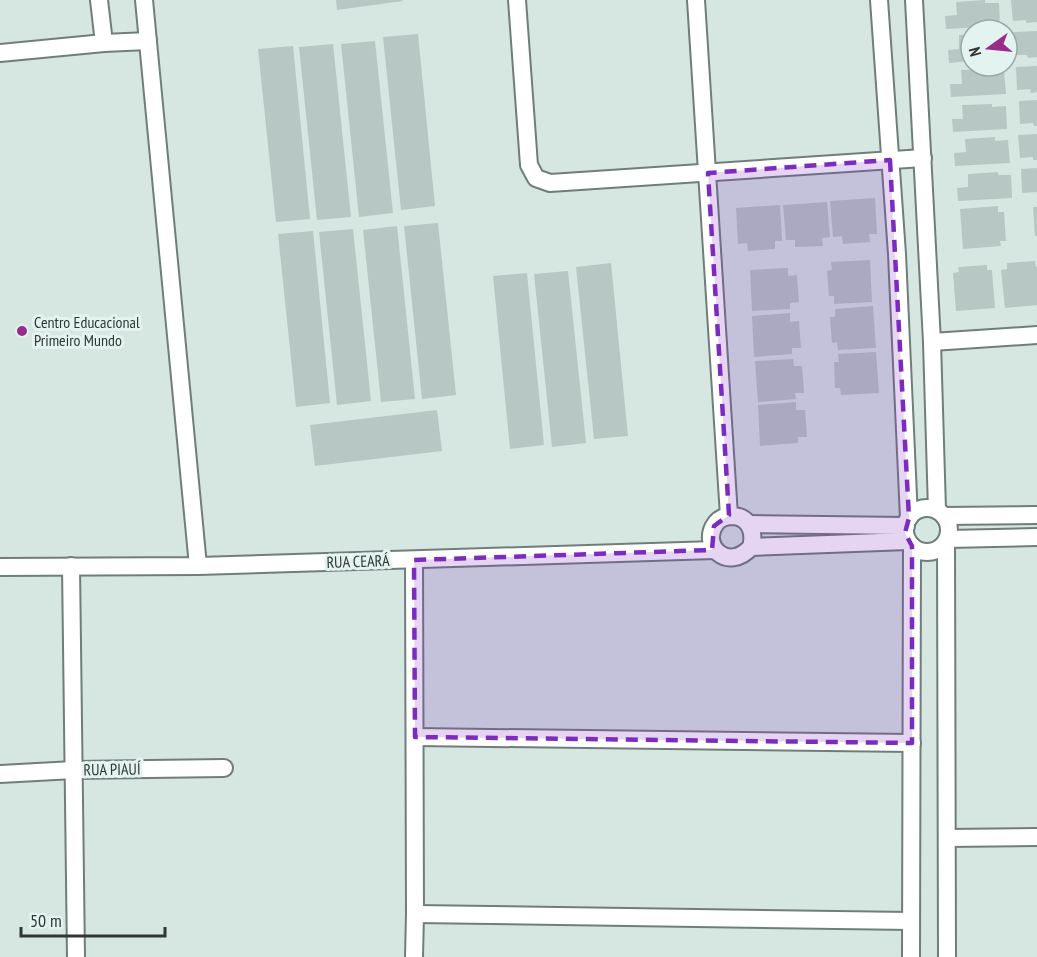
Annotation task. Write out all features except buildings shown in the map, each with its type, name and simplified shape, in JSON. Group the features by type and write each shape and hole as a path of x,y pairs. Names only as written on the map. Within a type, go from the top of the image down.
{"street":[{"path":"99,0 104,43"},
{"path":"144,0 198,566"},
{"path":"517,0 529,165 536,178 550,183 923,158"},
{"path":"696,0 729,516"},
{"path":"879,0 897,254 909,533 912,743 911,957"},
{"path":"914,0 941,513 948,522 949,531 947,541 946,957"},
{"path":"0,53 148,41"},
{"path":"932,342 1037,334"},
{"path":"1037,515 941,513 930,508 922,509 914,512 909,533 917,550 930,552 947,541 1037,537"},
{"path":"735,516 748,524 753,539 751,547 745,554 729,558 715,550 711,542 711,534 714,526 720,520 735,516"},
{"path":"748,524 909,533"},
{"path":"751,547 909,533"},
{"name":"RUA CEARÁ","path":"0,567 198,566 715,550"},
{"path":"414,560 414,957"},
{"path":"71,566 76,957"},
{"path":"415,737 912,743"},
{"name":"RUA PIAUÍ","path":"0,774 74,770 224,768"},
{"path":"947,838 1037,837"},
{"path":"415,914 910,921"}],"highlighted area":[{"path":"890,160 909,518 905,533 912,546 912,743 415,737 414,560 712,550 714,526 729,515 708,173"}],"place":[{"name":"Centro Educacional Primeiro Mundo","path":"22,331"}]}
